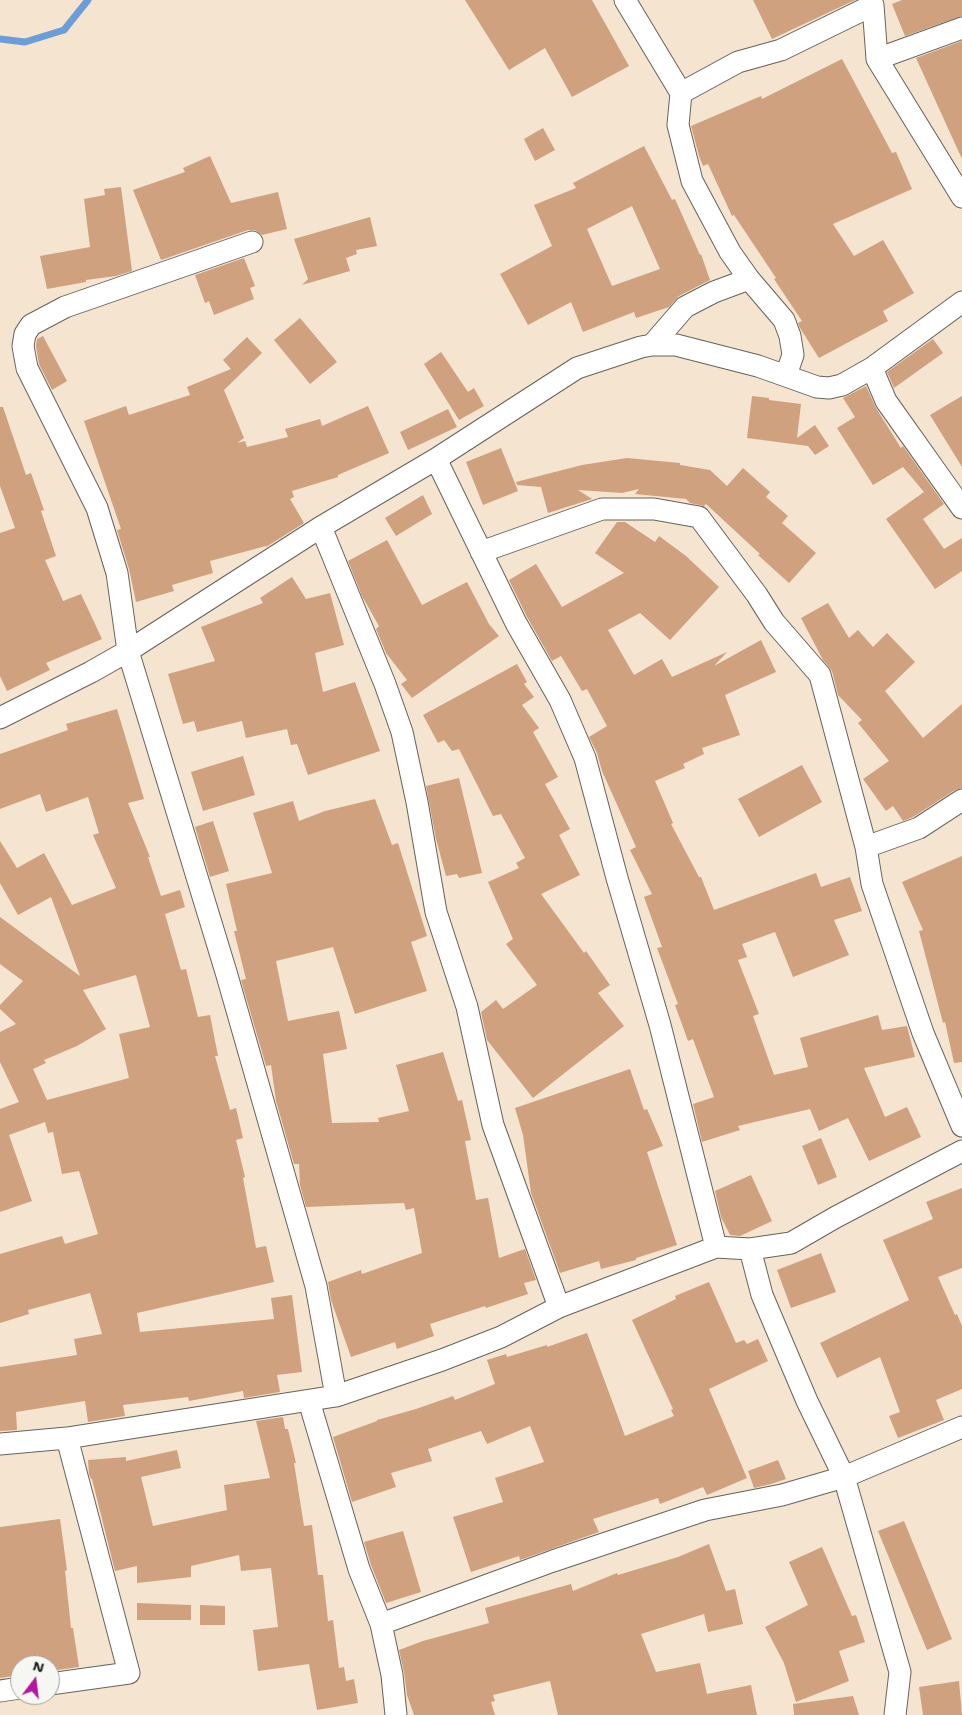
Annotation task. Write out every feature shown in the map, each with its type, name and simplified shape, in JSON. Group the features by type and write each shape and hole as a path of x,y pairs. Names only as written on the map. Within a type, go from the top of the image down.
{"street":[{"path":"625,0 681,93 678,125 692,181 730,252 748,279 784,320 790,336 793,355 786,375"},
{"path":"681,93 738,62 781,50 872,3 877,60 962,198"},
{"path":"877,60 962,28"},
{"path":"252,242 66,307 31,325 25,334 23,346 27,368 97,508 117,573 128,650 226,972 316,1286 336,1396"},
{"path":"652,345 685,307 714,292 748,279"},
{"path":"0,718 91,672 128,650 321,527 436,460 577,368 641,347 676,345 758,366 816,387 829,388 842,385 872,368 962,302"},
{"path":"872,368 886,401 962,508"},
{"path":"436,460 516,623 560,700 586,758 617,878 660,1025 716,1247"},
{"path":"481,552 602,510 654,509 699,517 757,595 774,622 820,675 866,847 872,884 923,1032 962,1126"},
{"path":"321,527 385,684 402,732 418,802 436,912 467,1007 493,1125 559,1308"},
{"path":"866,847 919,828 962,800"},
{"path":"0,1444 67,1438 336,1396 442,1360 492,1340 559,1308 716,1247 750,1249 791,1243 836,1217 962,1151"},
{"path":"750,1249 762,1295 807,1401 844,1477 900,1672 895,1715"},
{"path":"309,1401 359,1569 381,1624 392,1675 396,1715"},
{"path":"381,1624 554,1561 705,1510 782,1495 844,1477 962,1427"},
{"path":"60,1683 129,1673 67,1438"}],"building":[{"path":"465,0 592,0 629,66 572,97 545,48 509,70"},
{"path":"753,0 855,0 772,39"},
{"path":"902,0 962,0 962,16 905,36 892,4"},
{"path":"962,41 962,159 916,58"},
{"path":"842,59 892,153 896,152 912,189 833,224 854,256 883,240 914,293 883,311 888,321 819,358 800,328 798,323 802,321 774,279 776,278 734,215 732,216 708,164 703,166 691,126 761,96 762,99"},
{"path":"543,128 555,150 535,161 524,139"},
{"path":"644,146 672,200 675,199 701,254 710,280 679,296 669,307 636,318 634,312 583,332 571,302 528,325 500,274 552,246 534,205 576,188 573,183","holes":["632,206 660,269 612,286 587,229"]},
{"path":"210,156 231,203 278,192 287,229 262,235 255,230 248,230 161,260 133,190 185,172 183,168"},
{"path":"121,187 132,271 116,276 86,280 86,282 47,289 40,256 90,247 84,199 105,195 104,189"},
{"path":"370,217 377,246 356,250 357,254 346,258 350,271 302,285 308,279 294,239"},
{"path":"244,258 255,286 250,288 254,299 214,315 209,301 205,303 195,275"},
{"path":"300,318 337,362 310,384 274,340"},
{"path":"43,336 67,381 52,390 39,364 36,346 37,339"},
{"path":"247,337 262,353 224,390 244,438 237,443 245,441 247,447 288,437 285,429 320,419 322,426 368,406 389,453 338,475 338,477 292,491 294,497 290,499 304,523 266,547 210,561 213,573 172,585 174,591 136,602 129,569 117,530 121,529 84,421 126,406 129,415 190,395 187,387 231,369 223,360"},
{"path":"933,339 943,353 894,388 887,372"},
{"path":"441,352 468,392 474,388 484,406 459,420 424,364"},
{"path":"866,386 876,408 901,448 903,446 944,504 923,519 944,549 962,538 962,571 935,589 886,519 924,492 903,467 873,485 837,428 855,417 843,398"},
{"path":"752,396 801,404 797,438 815,425 829,446 815,455 808,446 747,438"},
{"path":"962,396 962,467 930,415"},
{"path":"0,407 3,407 26,475 31,473 44,510 41,511 56,556 45,560 63,601 81,594 102,639 46,663 50,670 7,691 0,676 0,533 15,528 0,486"},
{"path":"448,409 457,427 408,450 400,432"},
{"path":"501,448 518,491 483,505 466,462"},
{"path":"627,458 680,463 680,465 710,470 727,486 743,468 770,492 766,497 788,516 782,523 816,553 789,583 706,504 704,506 690,503 686,499 635,494 639,489 622,493 578,490 592,499 548,513 541,487 517,485 516,482 582,465"},
{"path":"423,495 432,514 396,536 385,518"},
{"path":"617,522 625,522 655,542 659,536 686,556 719,587 670,640 640,613 608,630 634,675 662,659 672,677 727,652 714,666 761,640 776,672 725,695 740,735 702,748 704,754 683,764 685,768 655,781 673,823 671,824 699,877 701,877 714,910 816,873 821,887 850,877 862,911 834,920 849,955 793,977 775,932 742,944 747,957 738,960 759,1014 753,1016 774,1075 808,1067 800,1038 878,1015 882,1030 907,1026 915,1057 864,1068 885,1117 907,1107 921,1137 869,1161 848,1118 819,1131 810,1109 738,1126 740,1130 702,1142 693,1104 714,1097 693,1039 688,1041 675,1005 678,1004 657,948 662,947 644,897 652,894 630,850 636,847 589,737 607,726 587,689 582,691 561,656 552,661 509,580 536,564 562,607 624,573 595,553"},
{"path":"387,540 422,605 467,582 489,624 499,636 412,698 401,684 407,680 386,653 376,629 379,626 362,596 348,561"},
{"path":"292,577 306,599 330,593 344,645 315,653 323,692 355,682 380,751 308,775 297,744 291,745 287,729 246,738 242,721 197,732 194,721 183,724 168,674 215,661 201,627 263,603 260,598"},
{"path":"828,603 849,638 858,630 873,647 887,633 915,662 885,691 923,738 962,704 962,788 955,790 913,817 903,821 893,806 886,811 863,779 889,761 858,723 862,720 838,695 832,671 823,660 801,618"},
{"path":"517,664 527,682 524,684 534,697 522,705 539,728 533,732 558,777 545,784 570,829 559,835 580,875 541,894 610,985 598,993 624,1026 533,1098 487,1040 481,1012 496,1000 503,1009 537,985 506,944 513,939 488,882 519,868 516,863 525,858 501,814 493,816 459,749 452,751 444,740 438,743 423,715"},
{"path":"117,709 144,799 128,803 150,857 148,857 161,896 180,890 185,907 165,914 181,970 186,969 198,1017 210,1015 218,1056 215,1056 230,1110 236,1108 243,1138 236,1140 245,1177 243,1178 256,1248 266,1246 274,1282 137,1313 140,1332 274,1319 271,1298 292,1295 302,1372 277,1375 280,1392 244,1398 243,1391 189,1401 188,1397 123,1405 125,1416 88,1422 85,1401 16,1412 17,1430 0,1431 0,1367 77,1355 74,1339 102,1334 90,1293 28,1310 29,1314 0,1323 0,1254 62,1236 65,1244 98,1234 79,1171 62,1174 53,1132 48,1133 45,1122 9,1135 32,1201 0,1212 0,1109 19,1102 0,1062 0,1032 16,1024 0,1009 0,1005 23,981 0,964 0,917 80,976 51,897 18,915 0,883 0,841 17,868 44,853 72,905 116,888 93,835 99,833 88,797 46,812 40,794 0,809 0,754 68,730 66,724","holes":["136,975 150,1027 119,1034 129,1078 47,1100 33,1069 46,1063 44,1060 77,1046 106,1029 83,990"]},
{"path":"243,756 255,795 203,811 191,772"},
{"path":"802,765 822,802 759,837 738,799"},
{"path":"459,778 482,873 459,878 457,874 446,876 436,839 426,786"},
{"path":"375,799 392,845 398,843 427,936 411,942 427,991 355,1014 333,947 276,961 288,1021 339,1011 347,1049 323,1054 332,1123 379,1122 378,1118 409,1111 396,1065 443,1052 458,1101 462,1100 471,1140 465,1141 476,1200 488,1198 499,1258 525,1249 536,1280 524,1283 528,1294 430,1324 434,1336 397,1349 395,1342 351,1357 331,1300 328,1282 361,1270 362,1274 422,1253 414,1208 406,1210 404,1203 306,1207 300,1185 299,1164 294,1164 276,1101 271,1065 266,1066 241,980 246,979 234,931 237,931 226,884 272,873 253,813 293,801 299,821 325,811"},
{"path":"213,821 229,871 210,877 195,827"},
{"path":"962,856 962,1062 954,1063 945,1022 943,1023 919,931 923,930 902,882"},
{"path":"630,1069 644,1110 647,1109 663,1146 647,1152 677,1245 636,1258 636,1260 601,1269 599,1261 560,1273 531,1193 523,1135 515,1108"},
{"path":"821,1138 837,1177 818,1185 802,1146"},
{"path":"751,1175 772,1221 740,1236 730,1235 721,1217 715,1191"},
{"path":"962,1188 962,1268 938,1277 962,1326 962,1389 936,1400 944,1420 898,1438 889,1416 900,1412 880,1357 837,1378 820,1343 909,1300 883,1240 933,1219 926,1202"},
{"path":"821,1253 836,1292 791,1308 777,1270"},
{"path":"709,1282 736,1343 744,1340 747,1344 758,1339 768,1361 709,1389 747,1478 707,1495 703,1487 660,1504 658,1498 593,1519 599,1532 520,1560 519,1556 471,1572 453,1517 503,1502 495,1478 544,1462 530,1426 487,1444 481,1431 428,1449 432,1461 391,1473 396,1487 352,1502 333,1437 377,1420 453,1396 455,1400 495,1384 487,1360 506,1354 507,1357 547,1345 547,1347 587,1333 625,1436 674,1416 671,1410 673,1409 632,1320 676,1299 675,1296"},
{"path":"283,1417 285,1429 288,1429 296,1463 294,1463 304,1526 312,1525 318,1575 323,1575 328,1621 333,1620 339,1668 344,1667 346,1681 354,1679 358,1703 317,1710 309,1664 258,1671 253,1630 278,1627 271,1568 241,1571 239,1555 191,1566 191,1577 137,1583 137,1566 115,1571 92,1479 89,1474 88,1460 126,1457 126,1461 177,1450 181,1468 141,1477 153,1526 227,1510 224,1485 270,1478 256,1421"},
{"path":"778,1460 786,1479 754,1488 748,1471"},
{"path":"60,1519 67,1570 65,1571 71,1628 73,1628 79,1667 60,1670 60,1655 10,1655 10,1676 0,1678 0,1527"},
{"path":"904,1521 952,1639 927,1650 878,1531"},
{"path":"403,1531 421,1592 386,1603 364,1542"},
{"path":"709,1544 726,1591 735,1589 743,1624 708,1632 704,1614 641,1634 656,1672 700,1663 707,1694 751,1685 757,1715 558,1715 550,1681 493,1695 495,1701 491,1702 495,1715 414,1715 407,1695 399,1650 423,1641 489,1623 485,1608 571,1584 573,1591 617,1573 618,1575 678,1557"},
{"path":"822,1547 852,1616 856,1615 865,1642 839,1651 849,1681 796,1702 784,1663 765,1627 808,1605 789,1562"},
{"path":"137,1603 191,1605 191,1620 137,1620"},
{"path":"200,1605 225,1606 225,1625 200,1625"},
{"path":"959,1681 962,1715 923,1715 919,1687"},
{"path":"853,1696 859,1715 794,1715 793,1704"}],"waterway":[{"path":"0,39 25,42 64,30 88,0"}]}
